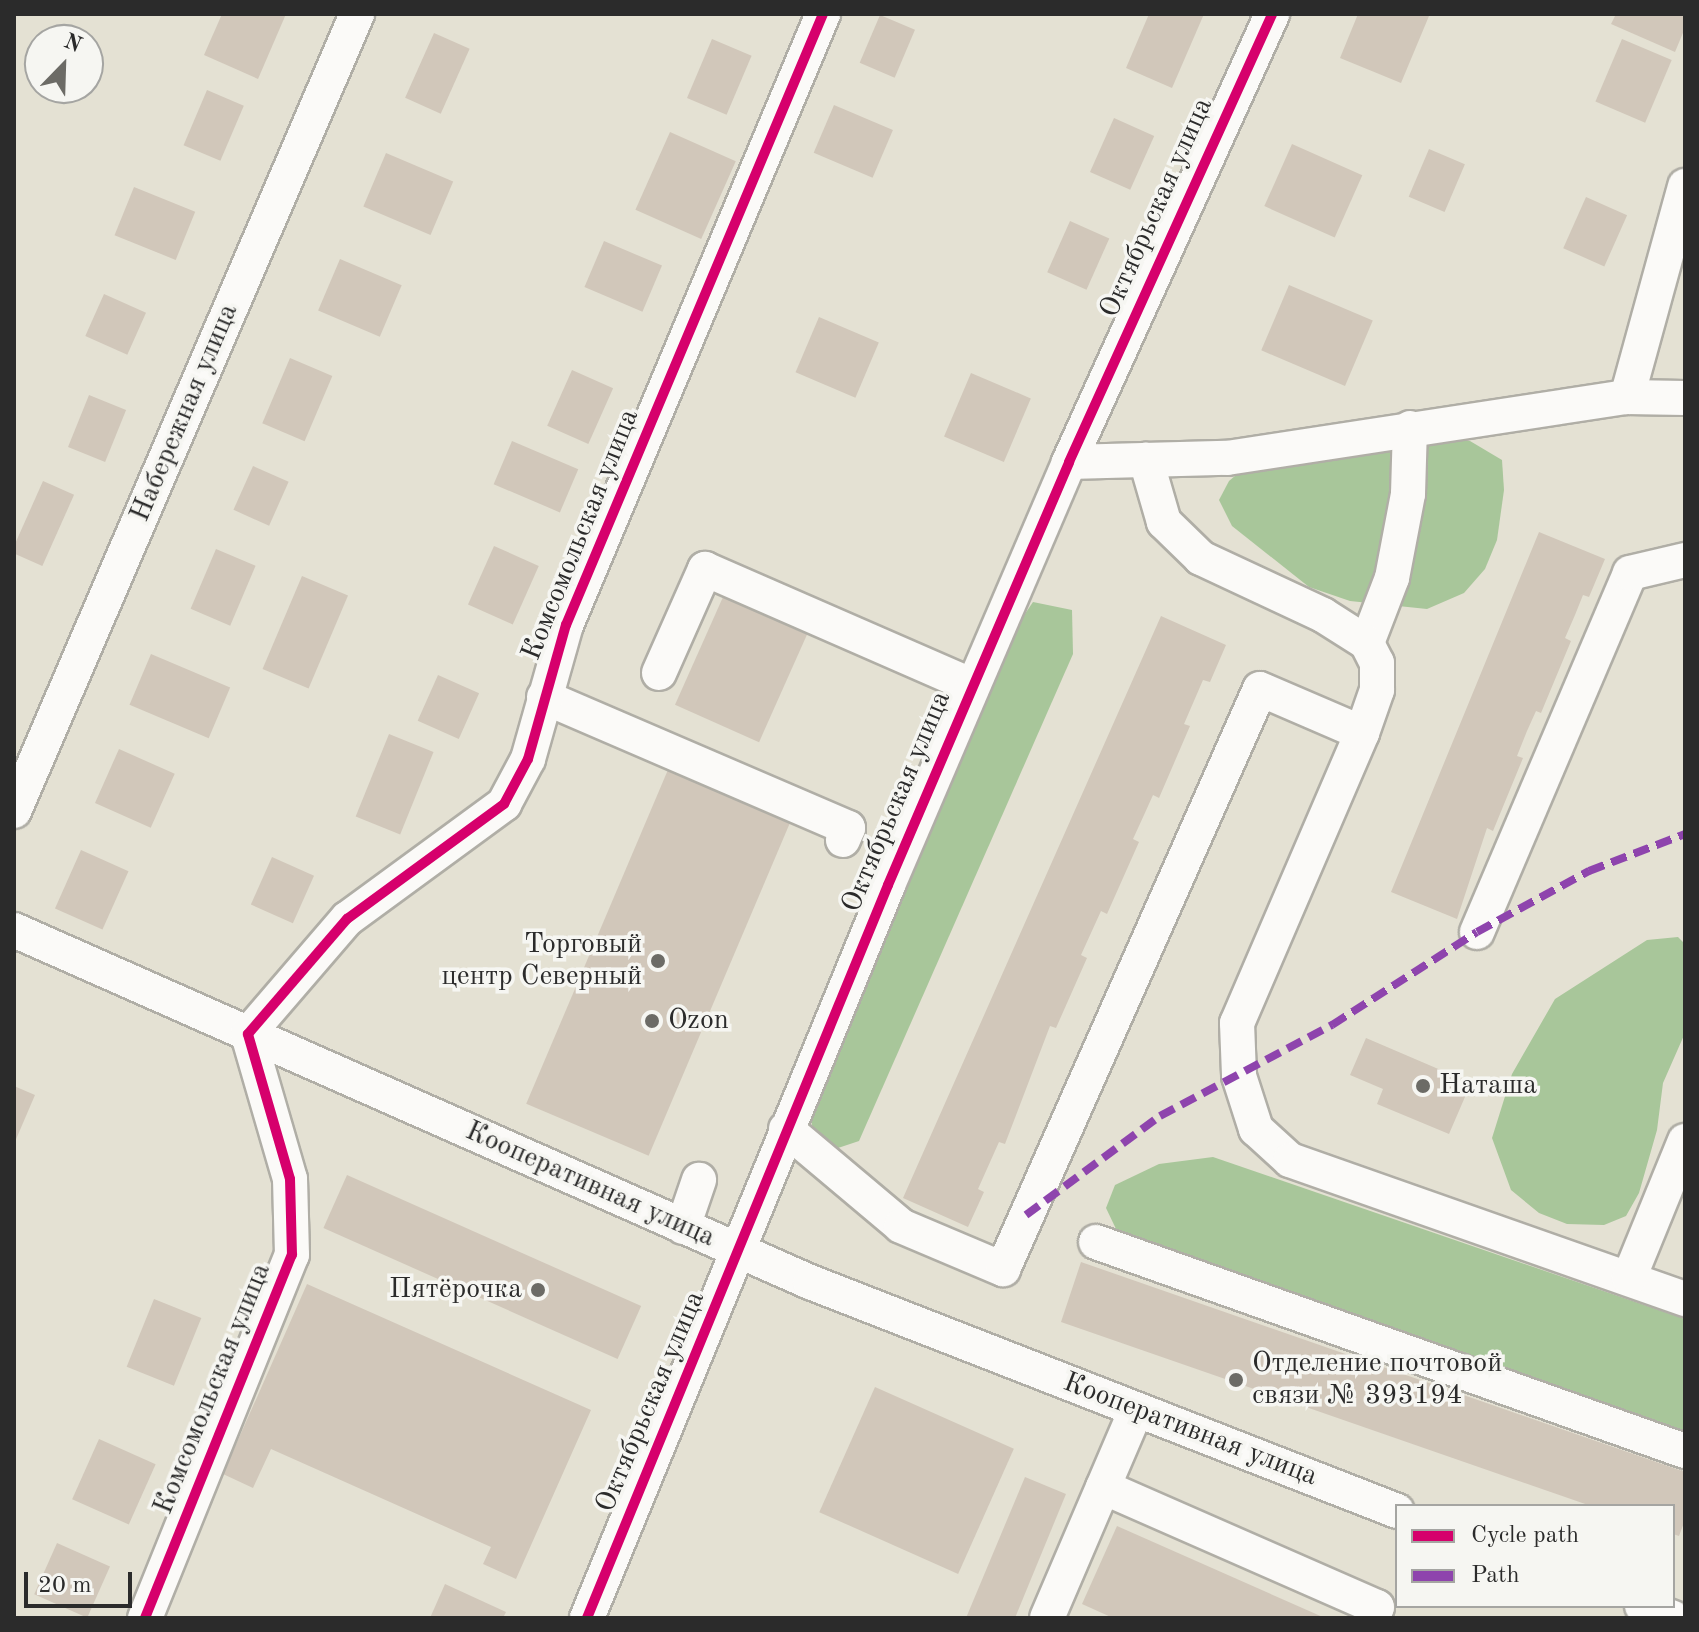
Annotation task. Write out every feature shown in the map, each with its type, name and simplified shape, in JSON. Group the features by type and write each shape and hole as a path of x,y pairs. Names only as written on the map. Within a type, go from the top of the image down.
{"street":[{"name":"Набережная улица","path":"14,811 357,14"},
{"name":"Комсомольская улица","path":"145,1618 292,1255 290,1179 248,1034 347,919 504,804 528,759 566,625 823,14"},
{"name":"Октябрьская улица","path":"587,1618 741,1251 786,1129 973,686 1069,462 1272,14"},
{"path":"1627,397 1685,186"},
{"path":"1069,462 1227,458 1627,397 1685,398"},
{"path":"1367,643 1392,578 1408,494 1410,428"},
{"path":"1146,460 1164,522 1201,558 1323,615 1367,643 1377,663 1377,690 1362,733 1237,1023 1239,1076 1256,1129 1290,1160 1685,1299"},
{"path":"1477,932 1630,573 1685,560"},
{"path":"659,673 705,569 973,686"},
{"path":"786,1129 901,1226 1003,1269 1260,689 1362,733"},
{"path":"544,697 848,828 843,840"},
{"name":"Кооперативная улица","path":"14,930 683,1227 1136,1410 1395,1510"},
{"path":"1629,1278 1685,1141"},
{"path":"683,1227 699,1180"},
{"path":"1096,1242 1685,1451"},
{"path":"1052,1616 1136,1410"},
{"path":"1103,1487 1377,1607 1372,1618"},
{"path":"1648,1608 1676,1618 1685,1604"}],"green space":[{"path":"1435,438 1470,441 1502,460 1504,490 1497,540 1485,569 1464,593 1427,609 1350,601 1309,587 1232,526 1219,500 1229,481 1249,464"},
{"path":"1033,602 1072,610 1073,654 859,1141 838,1148 813,1129 808,1107 1005,643"},
{"path":"1678,937 1685,944 1685,1033 1663,1083 1657,1130 1639,1193 1626,1216 1604,1225 1567,1224 1539,1213 1511,1190 1492,1138 1512,1074 1555,999 1647,940"},
{"path":"1213,1157 1685,1319 1685,1433 1117,1231 1106,1208 1115,1185 1159,1164"}],"building":[{"path":"222,14 286,14 258,79 204,55"},
{"path":"1149,14 1204,14 1172,88 1126,68"},
{"path":"1358,14 1429,16 1401,83 1340,58"},
{"path":"1616,14 1685,14 1685,28 1675,52 1611,24"},
{"path":"880,15 915,30 895,78 860,63"},
{"path":"434,33 470,49 441,114 405,98"},
{"path":"712,39 752,56 727,115 687,98"},
{"path":"1622,39 1672,60 1645,123 1595,102"},
{"path":"207,90 244,106 220,161 184,145"},
{"path":"834,105 893,130 873,178 814,153"},
{"path":"1114,118 1154,136 1130,190 1090,172"},
{"path":"670,132 736,161 701,239 635,210"},
{"path":"1292,144 1362,175 1335,237 1264,206"},
{"path":"1429,149 1465,164 1445,212 1409,197"},
{"path":"386,153 453,182 431,235 363,206"},
{"path":"134,187 195,212 176,260 115,235"},
{"path":"1586,197 1627,215 1604,266 1563,248"},
{"path":"1070,221 1109,238 1087,290 1047,272"},
{"path":"604,241 662,266 642,312 584,287"},
{"path":"340,259 402,285 380,337 318,311"},
{"path":"1289,285 1373,321 1345,386 1261,350"},
{"path":"104,294 146,313 127,355 85,336"},
{"path":"819,317 879,342 855,398 796,372"},
{"path":"290,358 332,376 305,441 262,423"},
{"path":"572,370 613,388 588,444 547,426"},
{"path":"971,373 1031,398 1004,462 944,437"},
{"path":"89,395 126,410 105,462 68,447"},
{"path":"512,441 578,469 560,512 494,484"},
{"path":"253,466 289,482 269,526 233,510"},
{"path":"43,481 74,495 42,566 14,553 14,546"},
{"path":"1539,532 1605,559 1589,597 1583,595 1565,638 1571,641 1541,713 1536,711 1527,731 1517,756 1523,758 1493,831 1487,828 1457,919 1391,892"},
{"path":"494,546 539,566 513,624 468,604"},
{"path":"216,549 256,566 230,626 191,609"},
{"path":"302,576 348,596 309,689 263,669"},
{"path":"723,597 807,634 759,742 675,705"},
{"path":"1161,616 1226,645 1210,682 1203,680 1184,724 1190,726 1159,798 1153,795 1133,839 1139,842 1107,914 1101,911 1081,955 1087,958 1056,1028 1050,1026 1005,1144 999,1142 978,1189 984,1192 968,1227 903,1198"},
{"path":"151,654 230,688 209,738 130,705"},
{"path":"438,675 479,693 459,739 418,721"},
{"path":"389,734 434,752 400,835 356,817"},
{"path":"119,749 175,774 151,828 95,803"},
{"name":"Торговый центр Северный","path":"670,765 792,817 649,1156 526,1104"},
{"path":"81,850 129,871 102,930 55,908"},
{"path":"272,857 314,876 293,923 251,905"},
{"name":"Наташа","path":"1366,1038 1471,1083 1449,1134 1377,1104 1383,1089 1350,1075"},
{"path":"14,1086 35,1095 14,1144"},
{"path":"347,1175 641,1306 618,1359 323,1228"},
{"path":"1081,1262 1685,1472 1685,1520 1679,1536 1675,1535 1675,1504 1585,1504 1061,1322"},
{"path":"307,1284 591,1410 516,1579 483,1564 491,1547 271,1449 253,1488 223,1474"},
{"path":"154,1299 201,1318 174,1386 127,1367"},
{"path":"875,1387 1014,1449 958,1574 819,1512"},
{"path":"99,1439 156,1464 129,1525 72,1499"},
{"path":"1025,1477 1066,1494 1015,1618 966,1618"},
{"path":"1117,1526 1325,1618 1113,1618 1082,1604"},
{"path":"57,1543 110,1567 87,1618 34,1594"},
{"path":"445,1584 506,1612 503,1618 430,1618"}],"marked path":[{"path":"1026,1215 1160,1116 1332,1025 1477,932 1589,871 1685,834"}],"cycle path":[{"path":"145,1618 292,1255 290,1179 248,1034 347,919 504,804 528,759 566,625 823,14"},
{"path":"587,1618 888,885 1069,462 1272,14"}],"place":[{"name":"Торговый центр Северный","path":"658,961"},
{"name":"Ozon","path":"652,1021"},
{"name":"Наташа","path":"1423,1086"},
{"name":"Пятёрочка","path":"538,1290"},
{"name":"Отделение почтовой связи № 393194","path":"1236,1380"}]}
